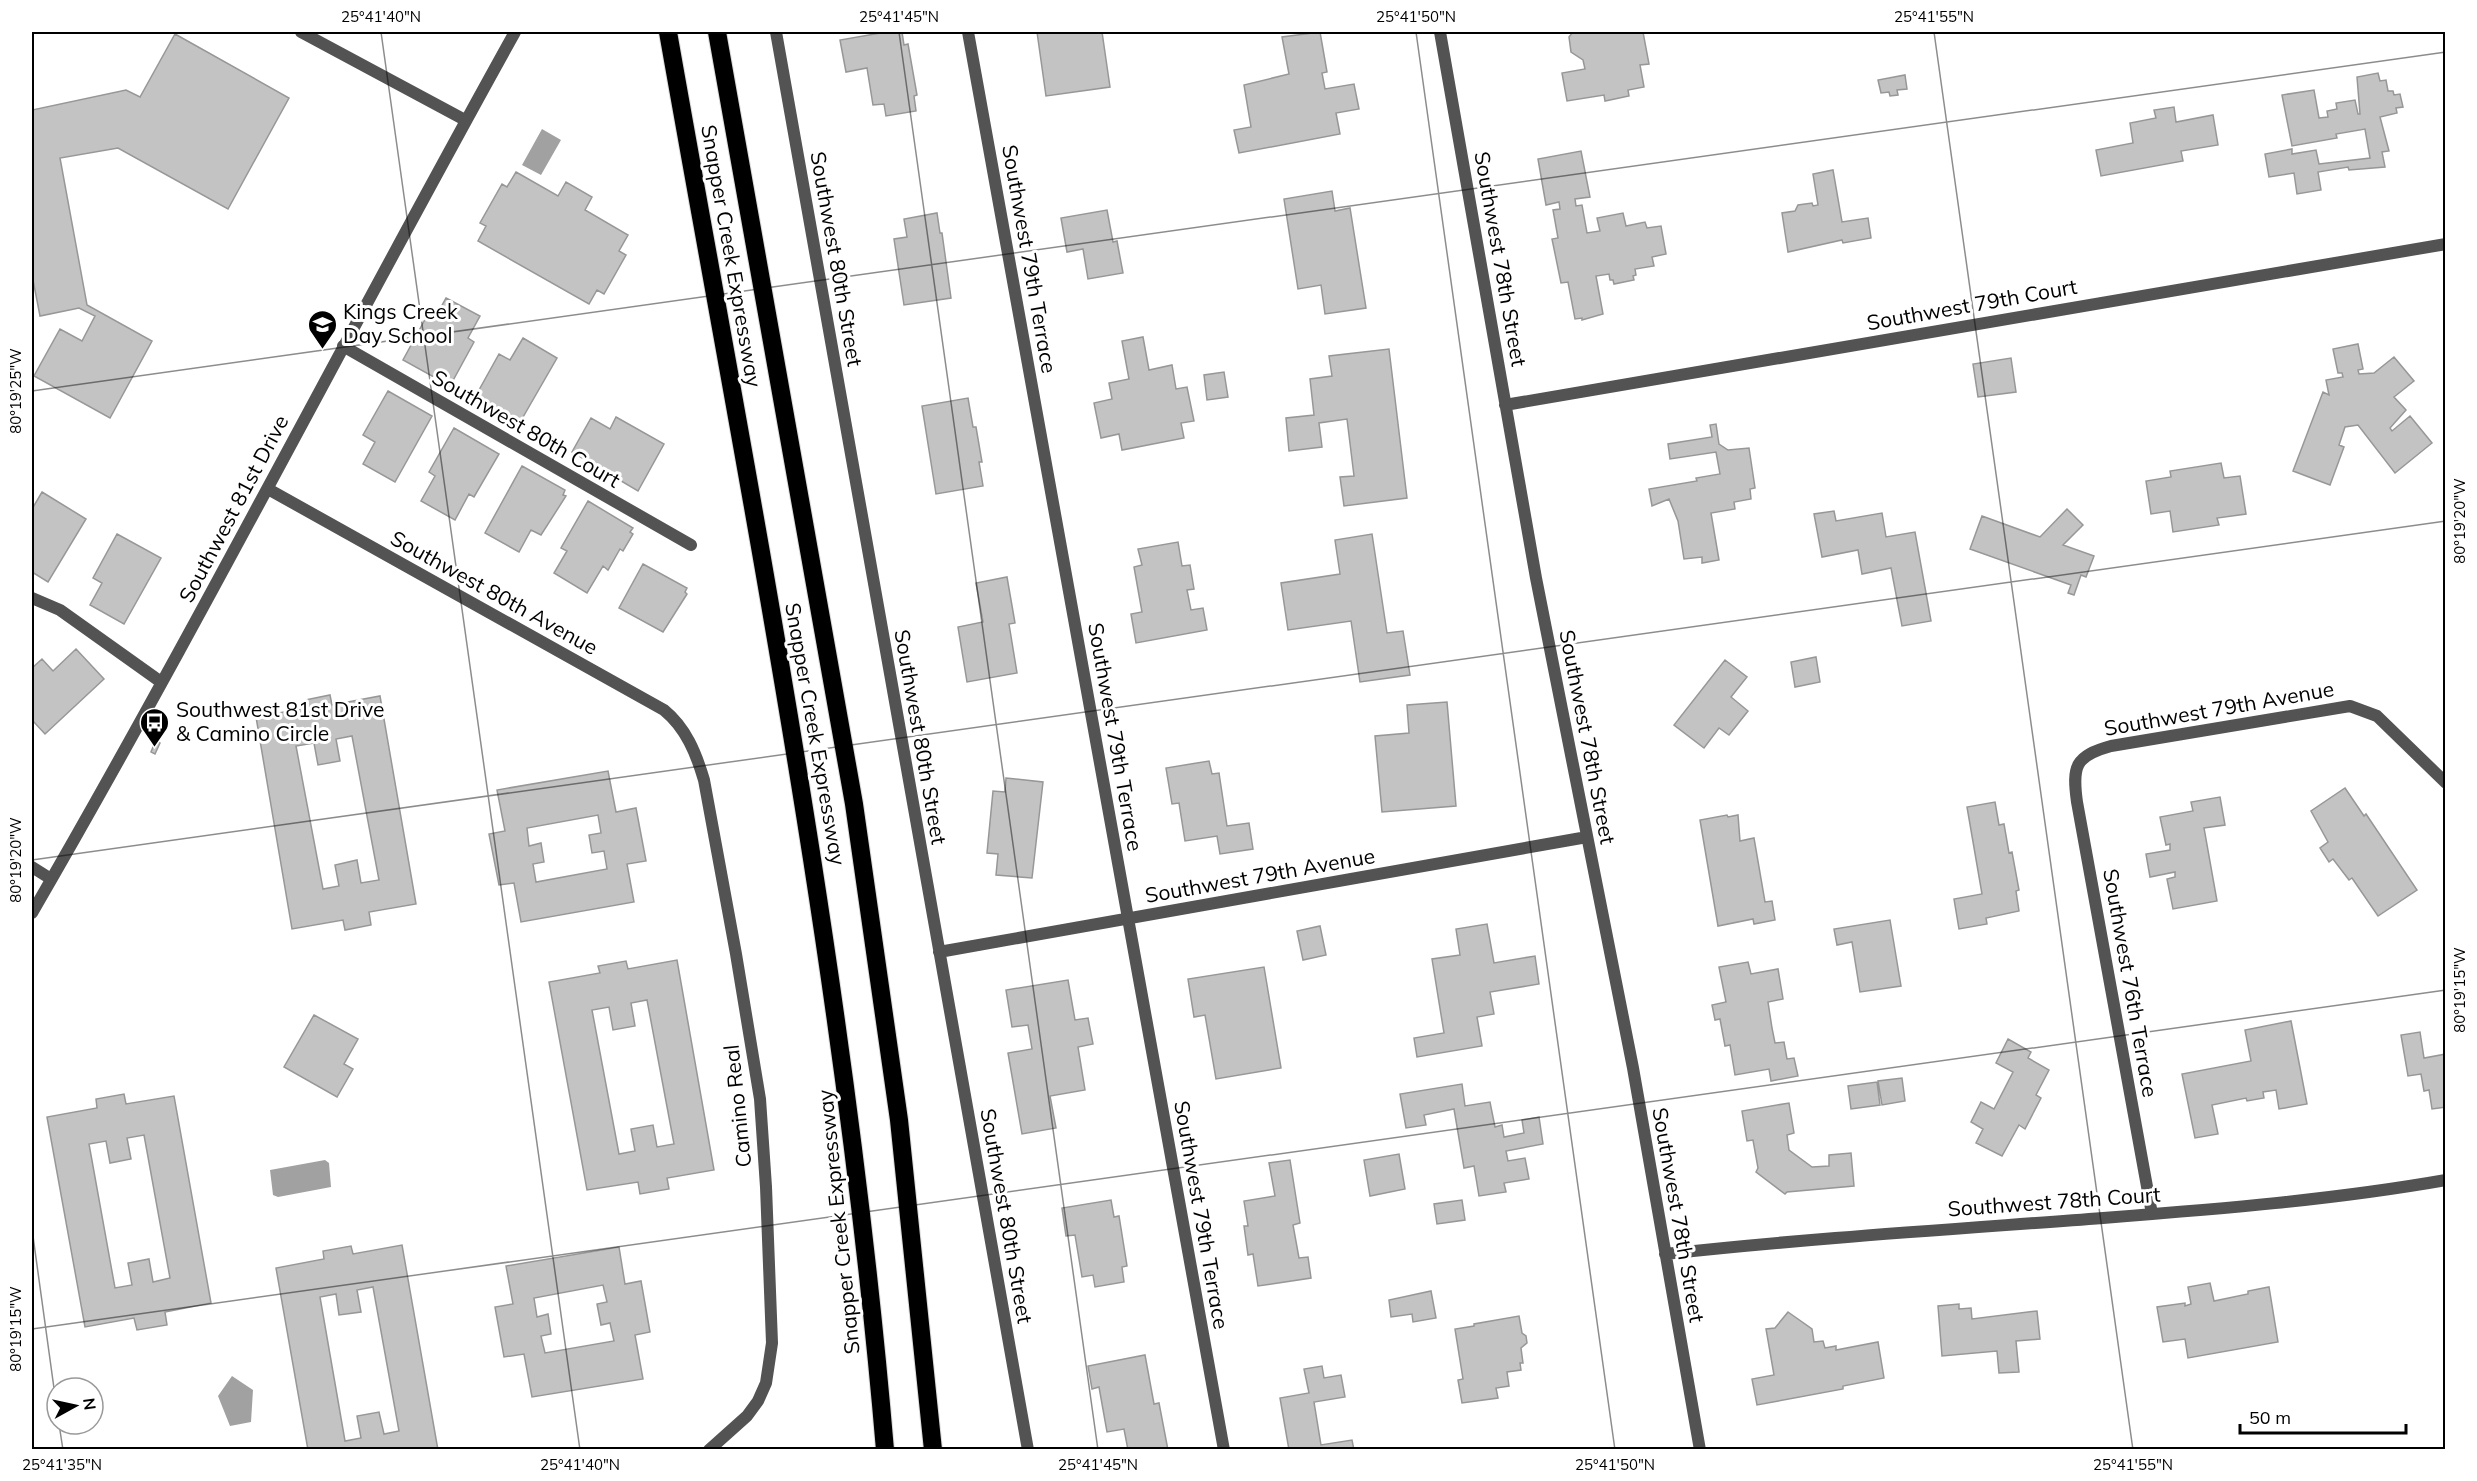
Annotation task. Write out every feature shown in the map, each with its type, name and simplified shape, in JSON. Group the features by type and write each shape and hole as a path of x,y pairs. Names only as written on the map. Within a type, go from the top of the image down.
{"highway":[{"name":"Snapper Creek Expressway","path":"668,32 806,814 831,969 863,1228 885,1449"},
{"name":"Snapper Creek Expressway","path":"717,32 852,793 875,940 909,1202 933,1449"}],"street":[{"path":"301,32 465,120"},
{"name":"Southwest 81st Drive","path":"32,914 90,814 268,489 465,120 515,32"},
{"name":"Southwest 80th Street","path":"776,32 1028,1449"},
{"name":"Southwest 79th Terrace","path":"968,32 1224,1449"},
{"name":"Southwest 78th Street","path":"1440,32 1550,653 1633,1068 1700,1449"},
{"name":"Southwest 79th Court","path":"1506,405 2445,244"},
{"name":"Southwest 80th Court","path":"343,346 691,545"},
{"name":"Southwest 80th Avenue","path":"268,489 664,710 690,742"},
{"path":"32,598 60,610 161,682"},
{"name":"Southwest 79th Avenue","path":"2080,760 2093,752 2111,746 2350,706 2377,716 2445,783"},
{"name":"Camino Real","path":"690,742 704,780 752,1047 764,1143 770,1284 771,1343 766,1383 747,1416 709,1449"},
{"name":"Southwest 76th Terrace","path":"2080,760 2075,771 2077,802 2152,1214"},
{"name":"Southwest 79th Avenue","path":"939,952 1587,837"},
{"path":"32,867 51,879"},
{"name":"Southwest 78th Court","path":"1665,1254 1803,1240 2282,1204 2445,1180"}],"shaded area":[{"path":"542,129 561,140 541,175 522,165"},
{"path":"325,1160 329,1163 331,1187 278,1197 273,1195 270,1170"},
{"path":"232,1376 253,1390 251,1422 230,1426 218,1396"}],"building":[{"path":"886,32 902,32 904,45 908,44 917,95 914,96 916,111 886,116 884,104 873,105 867,68 846,72 840,40"},
{"path":"1037,32 1102,32 1110,87 1046,96"},
{"path":"1320,32 1327,72 1322,73 1325,89 1354,84 1359,109 1336,113 1340,134 1239,153 1234,130 1251,127 1244,85 1289,74 1282,37"},
{"path":"1573,32 1643,32 1649,64 1640,65 1644,87 1628,90 1629,96 1605,101 1604,95 1567,101 1562,73 1585,69 1583,60 1571,52 1569,37"},
{"path":"175,34 289,98 228,209 118,148 60,158 87,305 152,341 110,418 34,376 60,329 82,341 95,316 79,308 40,316 32,275 32,110 126,90 140,97"},
{"path":"2378,73 2380,81 2386,80 2388,91 2393,91 2394,95 2400,94 2403,107 2396,108 2397,113 2380,117 2389,151 2382,152 2385,167 2349,170 2348,167 2318,172 2321,190 2297,194 2294,173 2269,177 2265,154 2292,149 2292,154 2316,150 2319,164 2370,158 2365,129 2336,134 2337,138 2292,146 2282,95 2314,90 2319,118 2328,117 2327,111 2337,109 2336,103 2355,100 2358,114 2360,114 2357,77"},
{"path":"1905,75 1907,89 1897,90 1898,95 1890,96 1889,92 1881,93 1878,80"},
{"path":"2174,107 2176,122 2213,115 2218,145 2181,151 2183,161 2101,176 2096,150 2133,143 2130,123 2156,118 2154,110"},
{"path":"1581,151 1590,197 1575,199 1576,206 1582,205 1587,233 1600,231 1597,218 1623,213 1626,226 1645,222 1647,228 1661,226 1666,254 1652,257 1654,266 1635,269 1634,280 1614,284 1609,274 1596,276 1603,314 1582,320 1582,318 1575,319 1568,282 1561,283 1552,239 1558,238 1553,210 1560,209 1559,202 1546,205 1538,159"},
{"path":"1833,170 1842,222 1868,218 1871,238 1843,243 1842,240 1788,252 1782,213 1795,211 1798,205 1812,203 1813,206 1818,205 1813,174"},
{"path":"516,172 558,196 566,182 592,197 585,210 628,235 619,251 626,255 604,294 597,290 589,304 478,241 486,226 480,223 502,184 507,187"},
{"path":"1332,191 1335,211 1350,208 1366,308 1325,314 1321,285 1298,289 1284,199"},
{"path":"1107,210 1113,242 1117,241 1123,273 1088,279 1083,249 1067,252 1061,218"},
{"path":"937,213 951,298 904,305 894,239 907,237 904,219"},
{"path":"446,298 480,316 468,338 474,342 450,386 403,360 428,314 435,318"},
{"path":"1143,337 1149,370 1172,365 1176,389 1187,387 1194,421 1181,423 1184,438 1122,450 1119,434 1101,438 1094,403 1112,399 1109,383 1129,379 1122,341"},
{"path":"523,338 557,358 519,424 474,399 499,354 510,360"},
{"path":"2358,344 2363,369 2358,370 2359,374 2374,373 2394,357 2414,381 2394,397 2406,410 2390,428 2392,431 2410,416 2432,443 2395,473 2358,425 2345,427 2339,445 2344,447 2330,485 2293,471 2323,392 2329,395 2326,380 2343,377 2342,373 2338,373 2333,349"},
{"path":"1389,349 1407,498 1344,506 1340,477 1354,476 1347,419 1319,423 1322,447 1289,451 1286,418 1314,415 1310,379 1332,376 1329,356"},
{"path":"2011,358 2016,392 1978,397 1973,364"},
{"path":"1224,372 1228,397 1207,400 1204,375"},
{"path":"388,391 432,416 395,482 363,464 375,442 363,435"},
{"path":"968,398 982,462 979,462 983,486 936,494 922,406"},
{"path":"616,417 664,444 638,491 572,452 591,418 610,429"},
{"path":"1716,424 1719,444 1728,450 1749,448 1755,488 1750,489 1751,499 1734,502 1735,509 1711,513 1719,560 1702,563 1702,557 1684,559 1678,521 1669,499 1652,506 1649,489 1697,481 1696,478 1720,474 1716,452 1670,459 1668,444 1712,437 1710,425"},
{"path":"454,428 499,454 474,497 469,494 455,520 421,501 435,476 429,472"},
{"path":"2221,463 2224,478 2240,476 2246,514 2217,518 2219,525 2173,532 2170,511 2151,514 2146,481 2171,477 2170,471"},
{"path":"522,466 565,490 563,495 566,496 541,535 531,530 519,552 485,533"},
{"path":"42,492 86,519 48,582 32,572 32,509"},
{"path":"588,501 633,528 630,532 633,534 623,551 620,549 608,570 603,566 587,593 554,573 567,551 561,548"},
{"path":"2067,509 2083,525 2063,545 2094,556 2086,577 2081,575 2074,595 2068,593 2071,585 1970,549 1982,516 2040,537"},
{"path":"1834,511 1836,521 1882,513 1886,537 1915,532 1931,621 1902,626 1891,568 1862,574 1858,550 1822,557 1814,514"},
{"path":"117,534 161,558 124,624 90,605 102,583 93,578"},
{"path":"1372,534 1387,633 1403,631 1410,675 1360,682 1351,621 1288,630 1281,583 1340,574 1335,540"},
{"path":"1178,542 1182,566 1190,565 1194,589 1187,590 1191,610 1203,608 1207,630 1136,643 1131,614 1142,612 1134,567 1142,565 1138,549"},
{"path":"643,564 687,588 685,592 687,594 663,632 619,608"},
{"path":"1007,577 1015,623 1009,624 1017,673 967,682 958,627 983,622 976,583"},
{"path":"76,649 104,679 45,734 32,720 32,668 42,659 53,671"},
{"path":"1816,657 1820,682 1795,687 1791,662"},
{"path":"1725,660 1747,677 1731,697 1748,711 1729,735 1719,728 1704,748 1674,725"},
{"path":"330,695 332,705 380,696 416,904 369,912 371,925 345,930 343,920 292,929 256,717 306,708 305,700","holes":["352,736 379,880 361,883 357,860 335,865 339,886 323,889 296,746 314,743 318,765 340,761 336,739"]},
{"path":"1447,702 1456,806 1382,812 1375,736 1409,733 1407,705"},
{"path":"156,740 160,743 155,754 151,752"},
{"path":"1209,761 1212,774 1219,773 1227,826 1249,823 1253,849 1220,854 1217,836 1185,841 1179,803 1172,804 1166,768"},
{"path":"608,771 616,812 636,808 646,861 627,864 634,902 521,922 514,883 499,885 489,834 505,831 497,790","holes":["598,815 601,833 589,835 592,853 604,851 607,869 536,882 533,864 544,862 541,843 529,846 527,828"]},
{"path":"1006,778 1043,782 1032,878 996,875 998,854 987,853 993,791 1005,792"},
{"path":"2345,788 2364,816 2366,814 2417,890 2378,916 2352,878 2349,880 2333,859 2329,862 2320,848 2328,842 2311,811"},
{"path":"2220,797 2225,825 2204,828 2217,901 2173,909 2167,879 2175,877 2175,872 2150,877 2146,854 2170,850 2170,844 2166,845 2160,817 2193,811 2191,802"},
{"path":"1995,802 1999,825 2004,824 2009,853 2012,852 2019,890 2016,891 2019,911 1986,918 1987,924 1959,929 1954,899 1982,894 1967,807"},
{"path":"1727,815 1728,817 1738,815 1740,841 1754,838 1765,902 1772,901 1775,920 1754,924 1753,919 1718,926 1700,820"},
{"path":"1890,920 1901,986 1860,992 1852,942 1837,945 1834,929"},
{"path":"1487,924 1494,963 1535,956 1539,984 1490,992 1494,1014 1477,1017 1482,1046 1417,1057 1414,1038 1444,1033 1432,959 1460,955 1456,929"},
{"path":"1320,926 1326,955 1303,960 1297,931"},
{"path":"677,960 714,1170 667,1178 669,1189 640,1194 638,1182 587,1190 549,982 600,973 598,966 626,961 628,969","holes":["647,1000 674,1144 657,1147 653,1125 631,1129 635,1151 619,1154 592,1010 609,1007 613,1030 635,1026 631,1003"]},
{"path":"1748,962 1751,974 1778,969 1783,999 1768,1002 1772,1028 1775,1043 1784,1042 1787,1059 1794,1058 1798,1076 1771,1081 1769,1069 1735,1075 1730,1045 1725,1046 1720,1019 1715,1020 1712,1005 1726,1002 1719,967"},
{"path":"1264,967 1281,1068 1216,1079 1205,1015 1194,1017 1188,979"},
{"path":"1068,980 1075,1020 1088,1018 1093,1044 1078,1047 1085,1090 1050,1096 1056,1128 1022,1134 1008,1053 1032,1049 1028,1025 1012,1027 1006,990"},
{"path":"314,1015 358,1039 344,1064 353,1069 337,1097 284,1067"},
{"path":"2291,1021 2307,1104 2279,1109 2276,1090 2263,1092 2264,1098 2247,1101 2246,1098 2212,1105 2218,1134 2195,1138 2182,1074 2251,1061 2245,1030"},
{"path":"2420,1032 2424,1058 2446,1054 2446,1107 2432,1109 2429,1090 2424,1091 2421,1074 2408,1076 2401,1035"},
{"path":"2008,1039 2031,1052 2028,1058 2049,1070 2036,1095 2041,1098 2025,1129 2019,1125 2002,1156 1976,1143 1983,1129 1971,1122 1981,1102 1994,1109 2013,1072 1996,1063"},
{"path":"1902,1078 1905,1101 1882,1105 1878,1081"},
{"path":"1877,1082 1880,1105 1851,1109 1848,1086"},
{"path":"1462,1084 1465,1106 1490,1102 1495,1127 1502,1125 1504,1137 1524,1133 1522,1120 1539,1117 1543,1144 1506,1151 1508,1161 1525,1158 1529,1179 1504,1183 1506,1192 1479,1196 1474,1166 1464,1168 1454,1109 1424,1115 1426,1125 1406,1128 1400,1094"},
{"path":"124,1094 126,1104 174,1096 211,1303 165,1312 167,1325 137,1330 134,1318 85,1327 47,1117 97,1108 96,1099","holes":["144,1135 170,1278 153,1282 149,1259 128,1263 132,1285 115,1288 89,1144 106,1141 110,1163 131,1159 127,1138"]},
{"path":"1789,1103 1794,1133 1787,1135 1789,1150 1812,1167 1829,1166 1829,1155 1851,1153 1854,1186 1785,1194 1756,1172 1758,1168 1753,1140 1747,1141 1742,1111"},
{"path":"1399,1154 1405,1189 1370,1196 1364,1160"},
{"path":"1290,1160 1300,1223 1293,1225 1299,1258 1308,1257 1311,1278 1258,1286 1253,1254 1248,1255 1244,1226 1248,1226 1244,1201 1275,1196 1269,1163"},
{"path":"1111,1200 1114,1217 1119,1216 1127,1266 1122,1267 1124,1282 1095,1287 1093,1275 1082,1277 1075,1235 1066,1236 1062,1208"},
{"path":"1462,1200 1465,1220 1437,1224 1434,1204"},
{"path":"402,1245 438,1450 308,1450 276,1268 324,1259 323,1251 351,1246 353,1254","holes":["373,1287 399,1431 384,1434 379,1412 357,1416 361,1438 345,1441 320,1297 336,1294 339,1315 361,1312 357,1290"]},
{"path":"619,1247 625,1284 641,1281 650,1332 635,1335 643,1379 532,1397 524,1354 504,1357 495,1307 513,1304 506,1266","holes":["603,1285 607,1302 597,1304 601,1325 610,1323 614,1341 545,1353 541,1336 551,1334 548,1314 537,1317 534,1298"]},
{"path":"2210,1283 2214,1301 2269,1287 2278,1342 2188,1358 2185,1339 2163,1342 2157,1307 2191,1304 2188,1287"},
{"path":"1431,1291 1436,1318 1413,1322 1412,1314 1391,1317 1389,1300"},
{"path":"1959,1304 1959,1309 1971,1308 1972,1319 2037,1311 2040,1339 2016,1341 2019,1372 1999,1373 1997,1351 1942,1356 1938,1306"},
{"path":"1788,1312 1812,1329 1814,1342 1823,1341 1825,1348 1836,1346 1836,1350 1878,1342 1884,1378 1843,1386 1843,1389 1757,1405 1752,1379 1774,1375 1766,1329 1775,1328"},
{"path":"1519,1316 1522,1333 1526,1336 1527,1343 1521,1348 1523,1363 1520,1363 1521,1370 1507,1372 1509,1386 1496,1388 1498,1398 1462,1403 1458,1380 1463,1379 1455,1329"},
{"path":"1145,1355 1154,1404 1159,1403 1168,1450 1128,1450 1124,1429 1107,1432 1099,1387 1092,1389 1088,1366"},
{"path":"1322,1366 1324,1378 1341,1375 1345,1397 1314,1402 1321,1445 1352,1440 1354,1450 1289,1450 1280,1398 1309,1393 1304,1369"}],"place":[{"name":"Kings Creek Day School","path":"322,350"},
{"name":"Southwest 81st Drive & Camino Circle","path":"155,748"}]}
